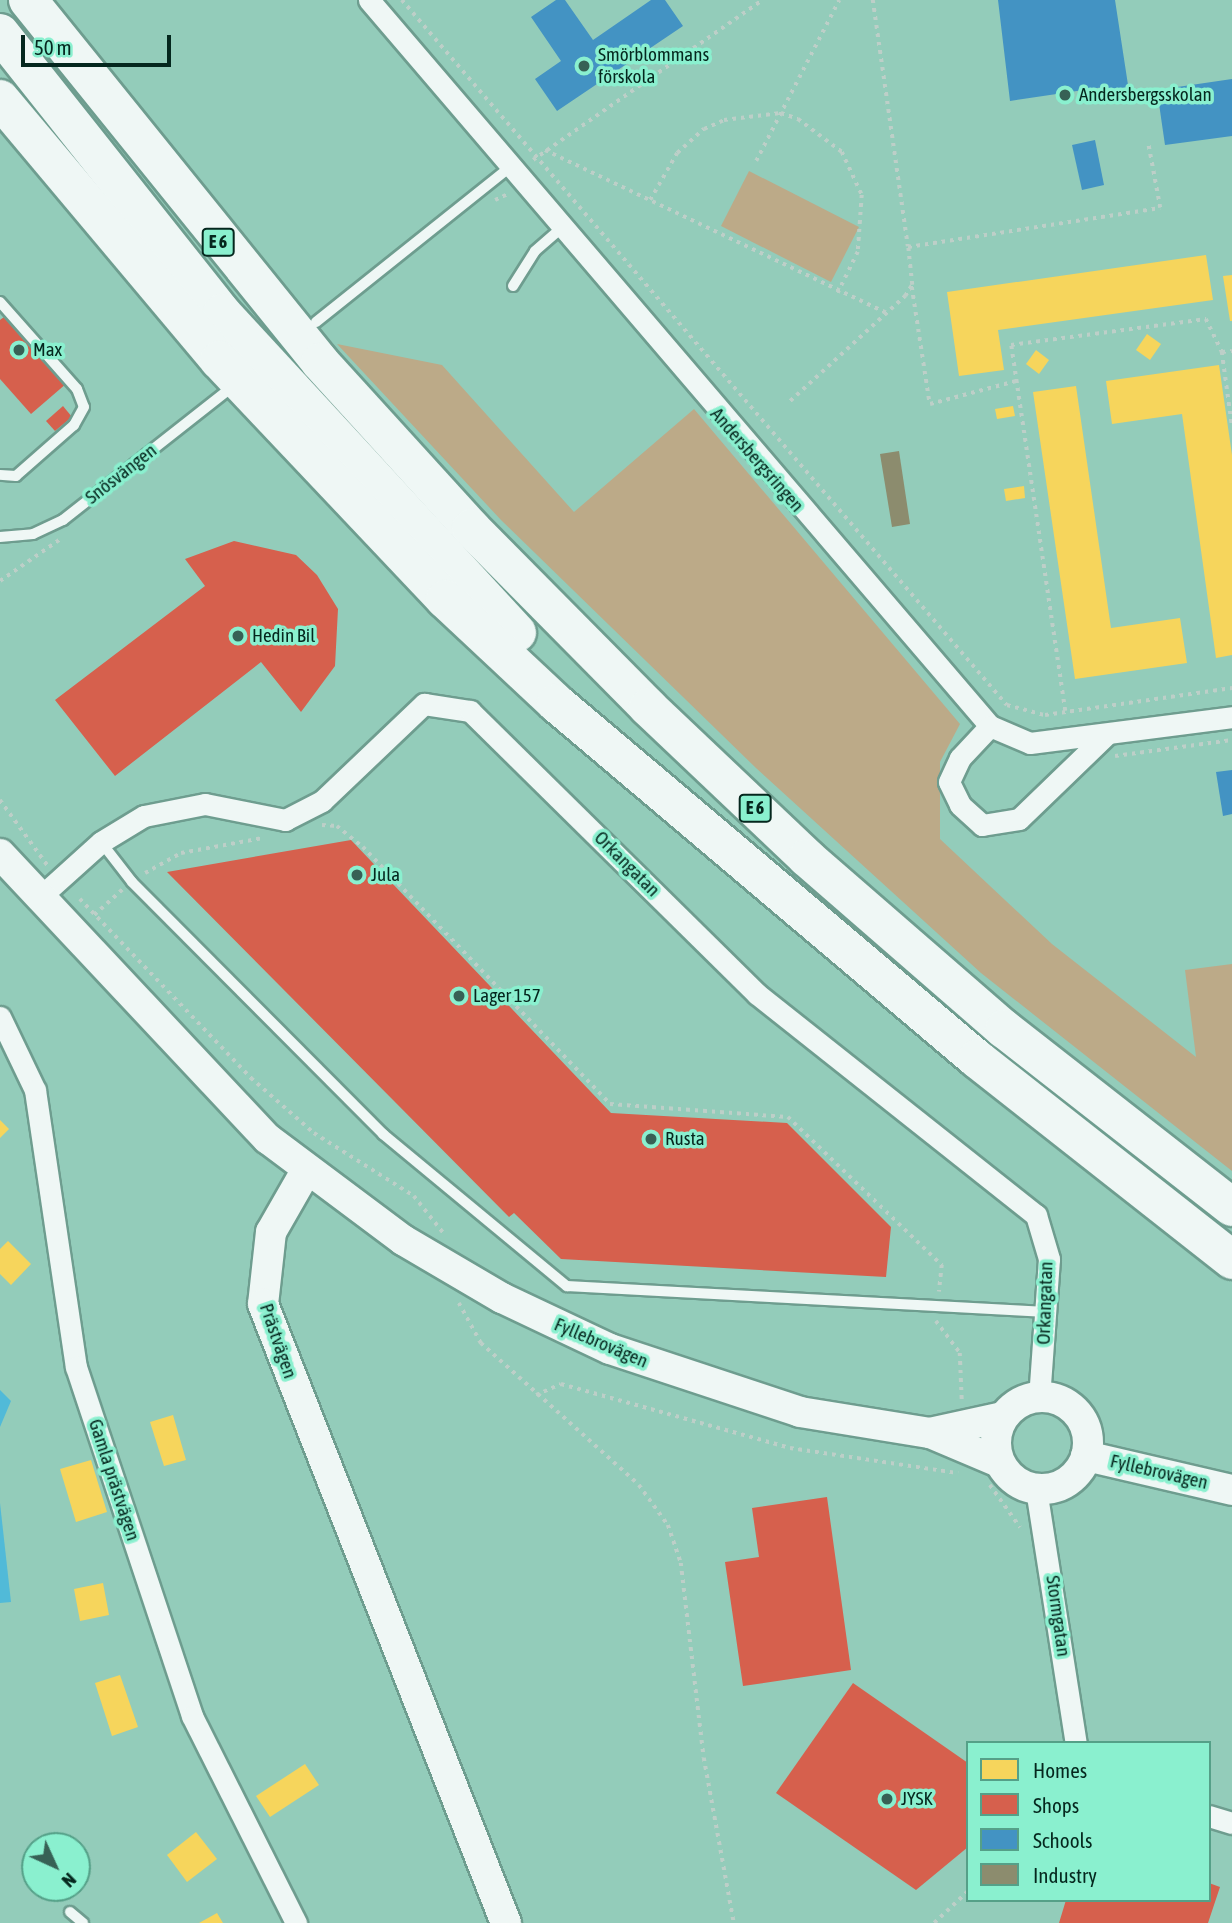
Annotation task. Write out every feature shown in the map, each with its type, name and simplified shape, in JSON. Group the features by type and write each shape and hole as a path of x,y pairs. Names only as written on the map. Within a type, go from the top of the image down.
{"highway":[{"name":"E 6","path":"28,0 118,119 320,362 471,528 648,708 807,858 1004,1029 1232,1207"},
{"path":"57,0 118,119"},
{"name":"E 6","path":"0,33 222,313 421,535 779,888 977,1059 1232,1260"},
{"path":"0,99 261,407 445,599 556,703 779,888"},
{"path":"0,146 40,147"}],"street":[{"name":"Andersbergsringen","path":"369,0 561,228 990,726 1030,743 1102,740 1232,716"},
{"name":"Orkangatan","path":"49,887 102,842 144,816 205,804 285,820 322,801 424,704 470,711 757,995 1036,1215 1049,1259 1040,1397"},
{"path":"990,726 960,758 949,782 960,805 982,825 1018,819 1102,740"},
{"path":"0,854 49,887 118,985 306,1171"},
{"name":"Gamla prästvägen","path":"0,1017 35,1090 76,1367 192,1716 296,1923"},
{"name":"Fyllebrovägen","path":"306,1171 403,1240 502,1298 610,1349 800,1412 930,1433 958,1449 1019,1403 1040,1397 1065,1403 1078,1414 1087,1430 1086,1457 1071,1479 1036,1489"},
{"name":"Prästvägen","path":"306,1171 271,1232 263,1304 506,1923"},
{"path":"991,1470 995,1439 1003,1417"},
{"path":"958,1449 991,1470 1036,1489"},
{"name":"Fyllebrovägen","path":"1086,1457 1232,1490"},
{"name":"Stormgatan","path":"1036,1489 1076,1741"},
{"path":"1211,1817 1232,1823"}],"lane":[{"path":"316,322 514,173"},
{"path":"513,286 535,251 561,228"},
{"path":"0,302 77,389 84,407 74,425 16,476 0,475"},
{"name":"Snösvängen","path":"0,537 33,534 63,520 232,388"},
{"path":"102,842 132,882 383,1134 567,1286 938,1303 1046,1312"},
{"path":"70,1912 83,1923"}],"path":[{"path":"401,0 996,695 1029,715 1232,688"},
{"path":"490,204 504,200 514,173 762,0"},
{"path":"756,161 839,0"},
{"path":"873,0 930,404 1016,381"},
{"path":"650,200 677,153 704,130 724,120 781,113 830,139 862,195 858,252 838,293"},
{"path":"908,247 1160,208 1148,144"},
{"path":"545,150 838,293 887,313"},
{"path":"790,401 887,313 912,285"},
{"path":"1065,712 1011,345 1206,319 1222,352 1232,425"},
{"path":"1222,352 1232,351"},
{"path":"1102,740 1107,757 1232,740"},
{"path":"0,800 49,887 94,915 251,1078 314,1133 422,1203 447,1239"},
{"path":"310,827 337,826 363,847 610,1104 788,1117 942,1265 937,1328 961,1359 958,1449 967,1474"},
{"path":"94,915 164,859 277,835"},
{"path":"458,1299 478,1340 639,1485 677,1546 734,1923"},
{"path":"536,1395 561,1384 790,1448 958,1449"},
{"path":"991,1470 1024,1537"},
{"path":"934,1923 966,1893"}],"shaded area":[{"path":"749,171 859,227 831,282 721,226"},
{"path":"337,344 442,365 574,512 694,409 960,724 940,762 940,839 1052,944 1196,1057 1185,970 1232,964 1232,1171 981,973 756,768 501,520"}],"water":[{"path":"0,1390 11,1401 0,1427"},
{"path":"0,1503 11,1602 0,1603"}],"building: Homes":[{"path":"1206,255 1213,300 998,330 1004,370 959,376 947,292"},
{"path":"1232,275 1232,321 1230,321 1223,276"},
{"path":"1147,334 1161,344 1150,360 1136,350"},
{"path":"1036,350 1049,360 1039,374 1026,364"},
{"path":"1219,365 1232,455 1232,655 1216,658 1182,414 1112,424 1106,381"},
{"path":"1076,386 1111,628 1180,618 1187,663 1075,679 1033,392"},
{"path":"1013,406 1015,416 997,419 995,409"},
{"path":"1024,486 1025,498 1006,501 1004,489"},
{"path":"0,1120 9,1129 0,1138"},
{"path":"8,1241 31,1264 11,1285 0,1274 0,1249"},
{"path":"173,1415 186,1460 164,1466 150,1422"},
{"path":"91,1460 107,1512 76,1522 60,1469"},
{"path":"103,1583 109,1615 80,1621 74,1589"},
{"path":"120,1675 138,1727 112,1736 95,1683"},
{"path":"305,1764 319,1785 270,1817 256,1796"},
{"path":"196,1832 217,1859 187,1882 167,1855"},
{"path":"217,1913 223,1923 199,1923"}],"building: Shops":[{"name":"Max","path":"8,314 67,383 31,414 0,379 0,320"},
{"path":"63,406 72,417 55,431 46,421"},
{"name":"Hedin Bil","path":"234,541 296,555 317,575 338,609 335,666 301,712 261,662 115,776 55,700 205,586 185,559"},
{"path":"351,840 611,1113 787,1123 891,1227 886,1277 561,1259 514,1213 509,1217 167,872"},
{"path":"827,1497 851,1670 743,1686 725,1562 759,1557 752,1508"},
{"path":"853,1683 966,1762 966,1849 916,1890 776,1793"},
{"path":"1211,1884 1220,1887 1208,1923 1059,1923 1065,1902 1211,1902"}],"building: Schools":[{"path":"556,0 565,0 593,40 651,0 665,0 683,26 557,111 535,79 561,61 531,17"},
{"path":"998,0 1115,0 1130,98 1107,102 1104,87 1010,101"},
{"path":"1232,79 1232,136 1165,145 1157,90"},
{"path":"1095,140 1104,185 1082,190 1072,145"},
{"path":"1232,770 1232,814 1223,816 1216,772"}],"building: Industry":[{"path":"899,451 910,524 892,527 880,454"}],"place":[{"name":"Smörblommans förskola","path":"584,66"},
{"name":"Andersbergsskolan","path":"1065,95"},
{"name":"Max","path":"19,350"},
{"name":"Hedin Bil","path":"238,636"},
{"name":"Jula","path":"357,875"},
{"name":"Lager 157","path":"459,996"},
{"name":"Rusta","path":"651,1139"},
{"name":"JYSK","path":"887,1799"}]}
